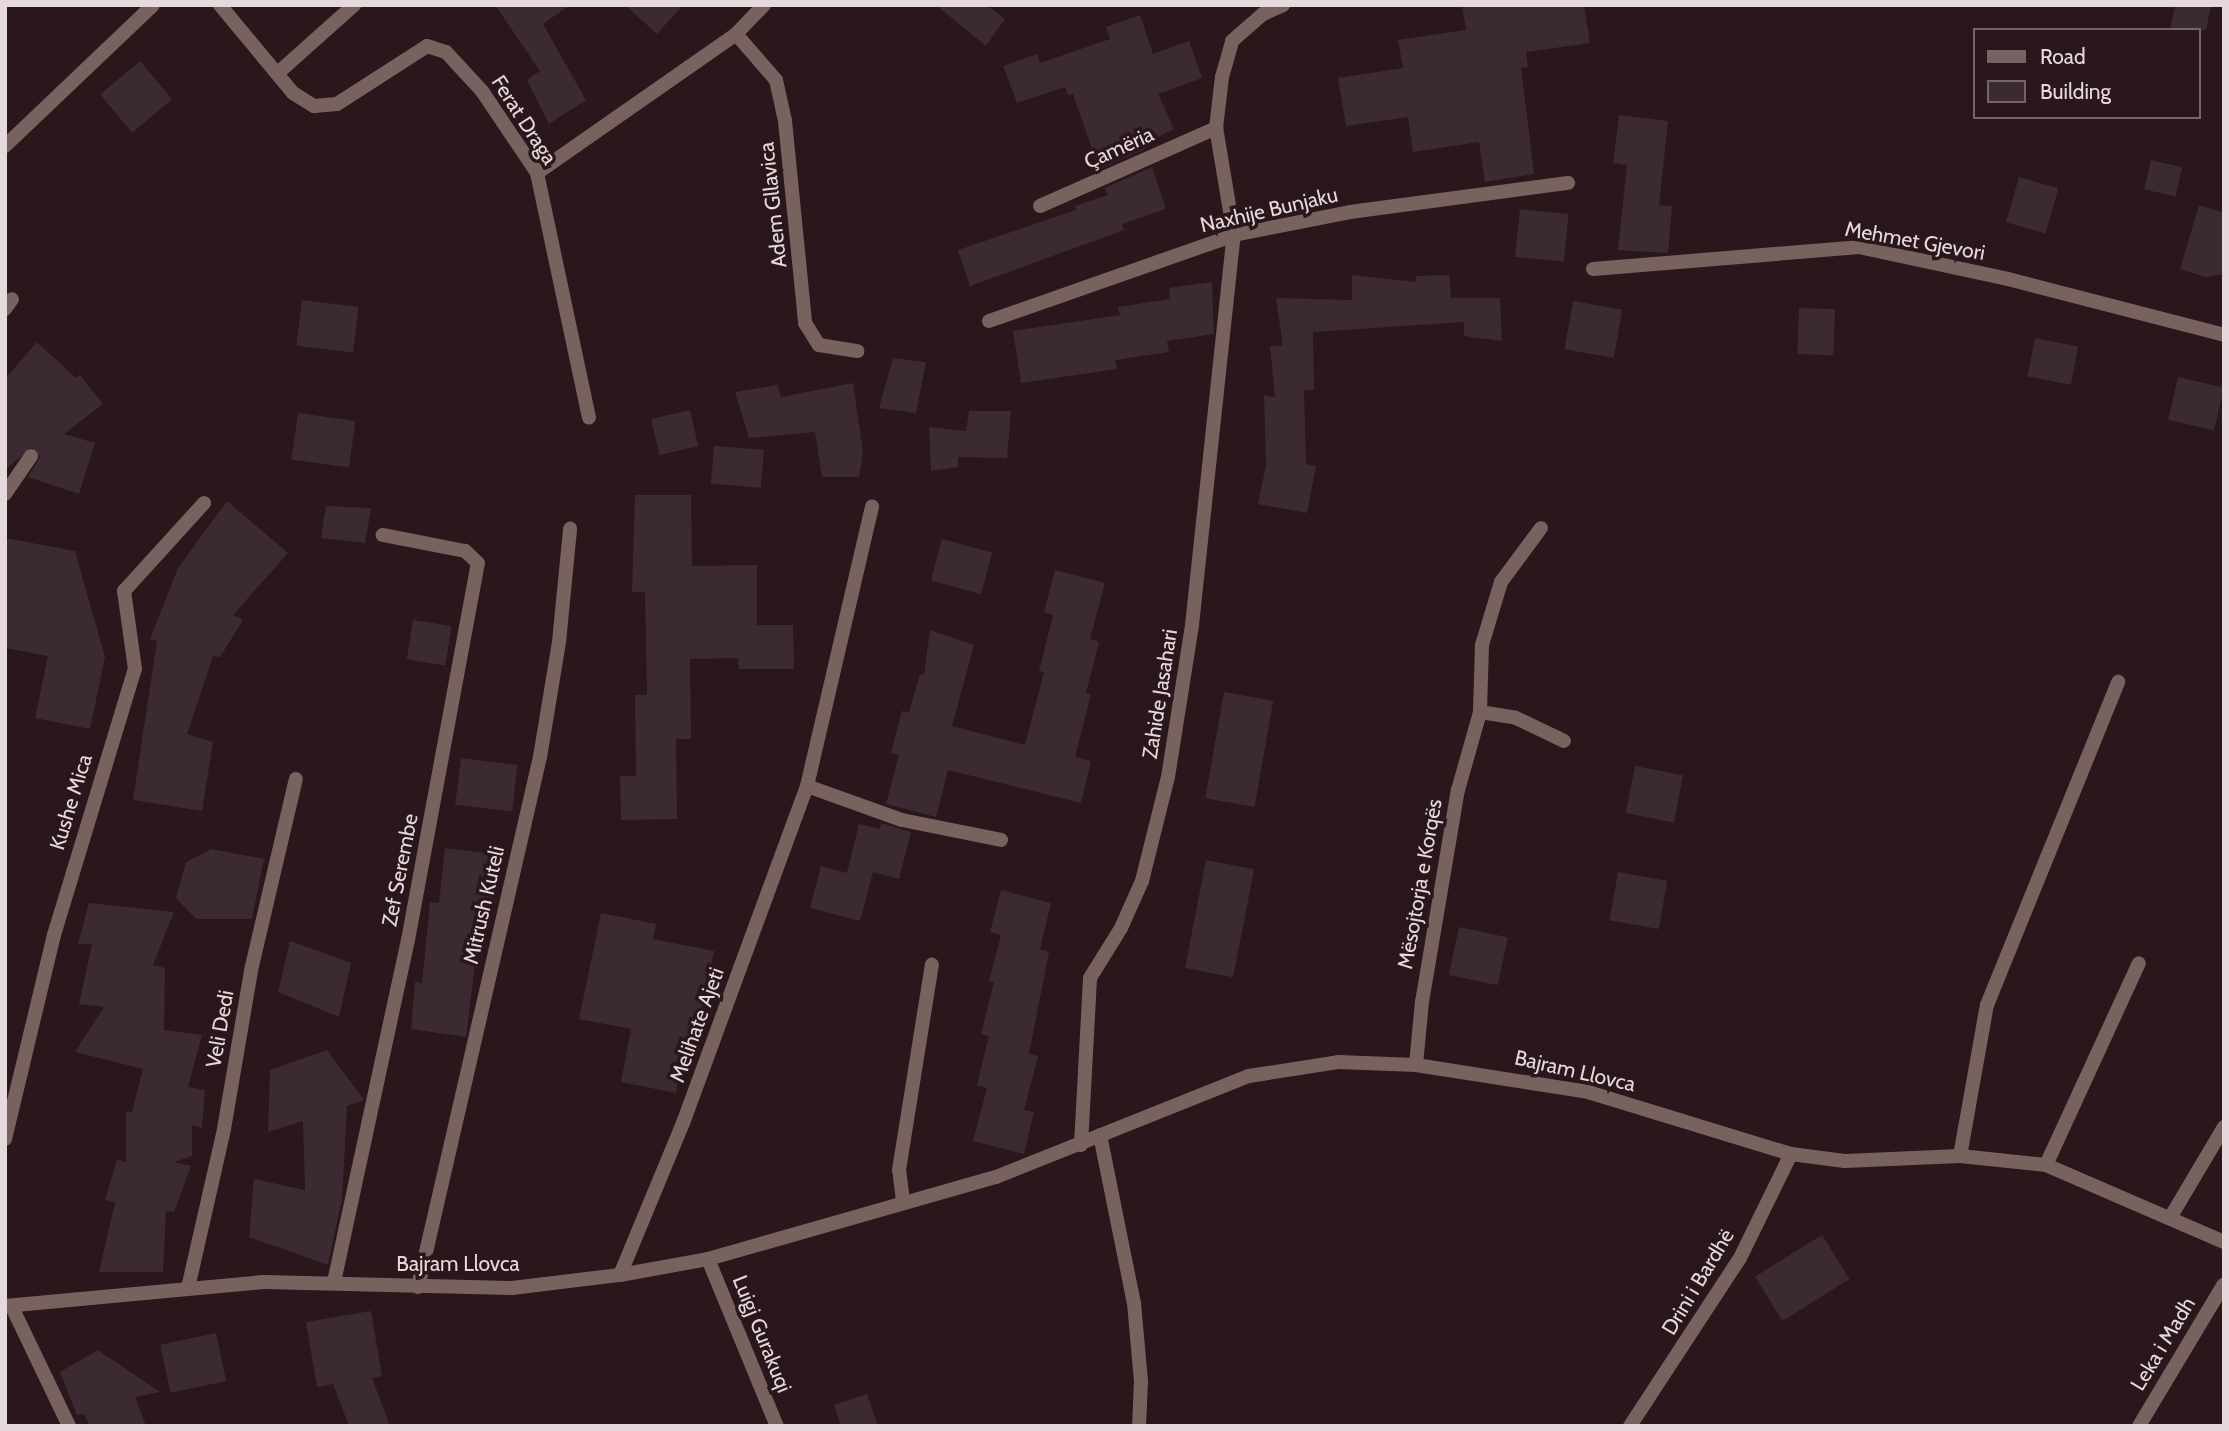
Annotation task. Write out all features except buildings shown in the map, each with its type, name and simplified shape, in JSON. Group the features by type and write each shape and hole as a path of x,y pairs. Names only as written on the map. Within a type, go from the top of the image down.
{"street":[{"path":"5,146 153,5"},
{"name":"Ferat Draga","path":"220,5 279,72 293,93 314,106 337,104 427,46 446,52 482,91 537,173 589,418"},
{"path":"279,72 354,5"},
{"path":"537,173 736,34 764,5"},
{"path":"1234,235 1216,128 1222,77 1232,41 1263,14 1283,5"},
{"name":"Adem Gllavica","path":"736,34 776,80 785,121 806,323 819,345 858,351"},
{"name":"Çamëria","path":"1040,206 1216,128"},
{"name":"Naxhije Bunjaku","path":"989,321 1234,235 1350,212 1568,183"},
{"name":"Zahide Jasahari","path":"1081,1145 1090,978 1121,928 1142,881 1168,777 1192,625 1234,235"},
{"name":"Mehmet Gjevori","path":"1593,269 1859,247 2008,279 2224,335"},
{"path":"5,494 32,456"},
{"name":"Kushe Mica","path":"5,1139 54,934 135,669 124,591 204,503"},
{"name":"Melihate Ajeti","path":"620,1275 683,1123 807,786 872,506"},
{"name":"Mësojtorja e Korqës","path":"1416,1065 1422,1002 1458,790 1480,712 1482,645 1501,582 1541,528"},
{"name":"Mitrush Kuteli","path":"418,1287 540,757 559,642 570,529"},
{"name":"Zef Serembe","path":"334,1282 408,940 478,563 466,551 383,535"},
{"path":"1960,1156 1987,1005 2118,682"},
{"path":"1480,712 1516,719 1564,741"},
{"name":"Veli Dedi","path":"188,1288 224,1129 252,966 296,779"},
{"path":"807,786 902,820 1001,840"},
{"path":"2046,1165 2139,963"},
{"path":"903,1201 899,1170 932,965"},
{"name":"Bajram Llovca","path":"9,1306 188,1288 334,1282 418,1287 512,1288 620,1275 708,1259 903,1201 996,1177 1250,1076 1338,1062 1416,1065 1588,1091 1791,1154 1845,1161 1960,1156 2046,1165 2224,1242"},
{"path":"2170,1218 2224,1127"},
{"path":"1100,1135 1134,1303 1141,1381 1139,1426"},
{"name":"Drini i Bardhë","path":"1630,1426 1740,1258 1791,1154"},
{"name":"Luigj Gurakuqi","path":"708,1259 777,1426"},
{"name":"Leka i Madh","path":"2139,1426 2224,1284"},
{"path":"9,1306 69,1426"}]}
